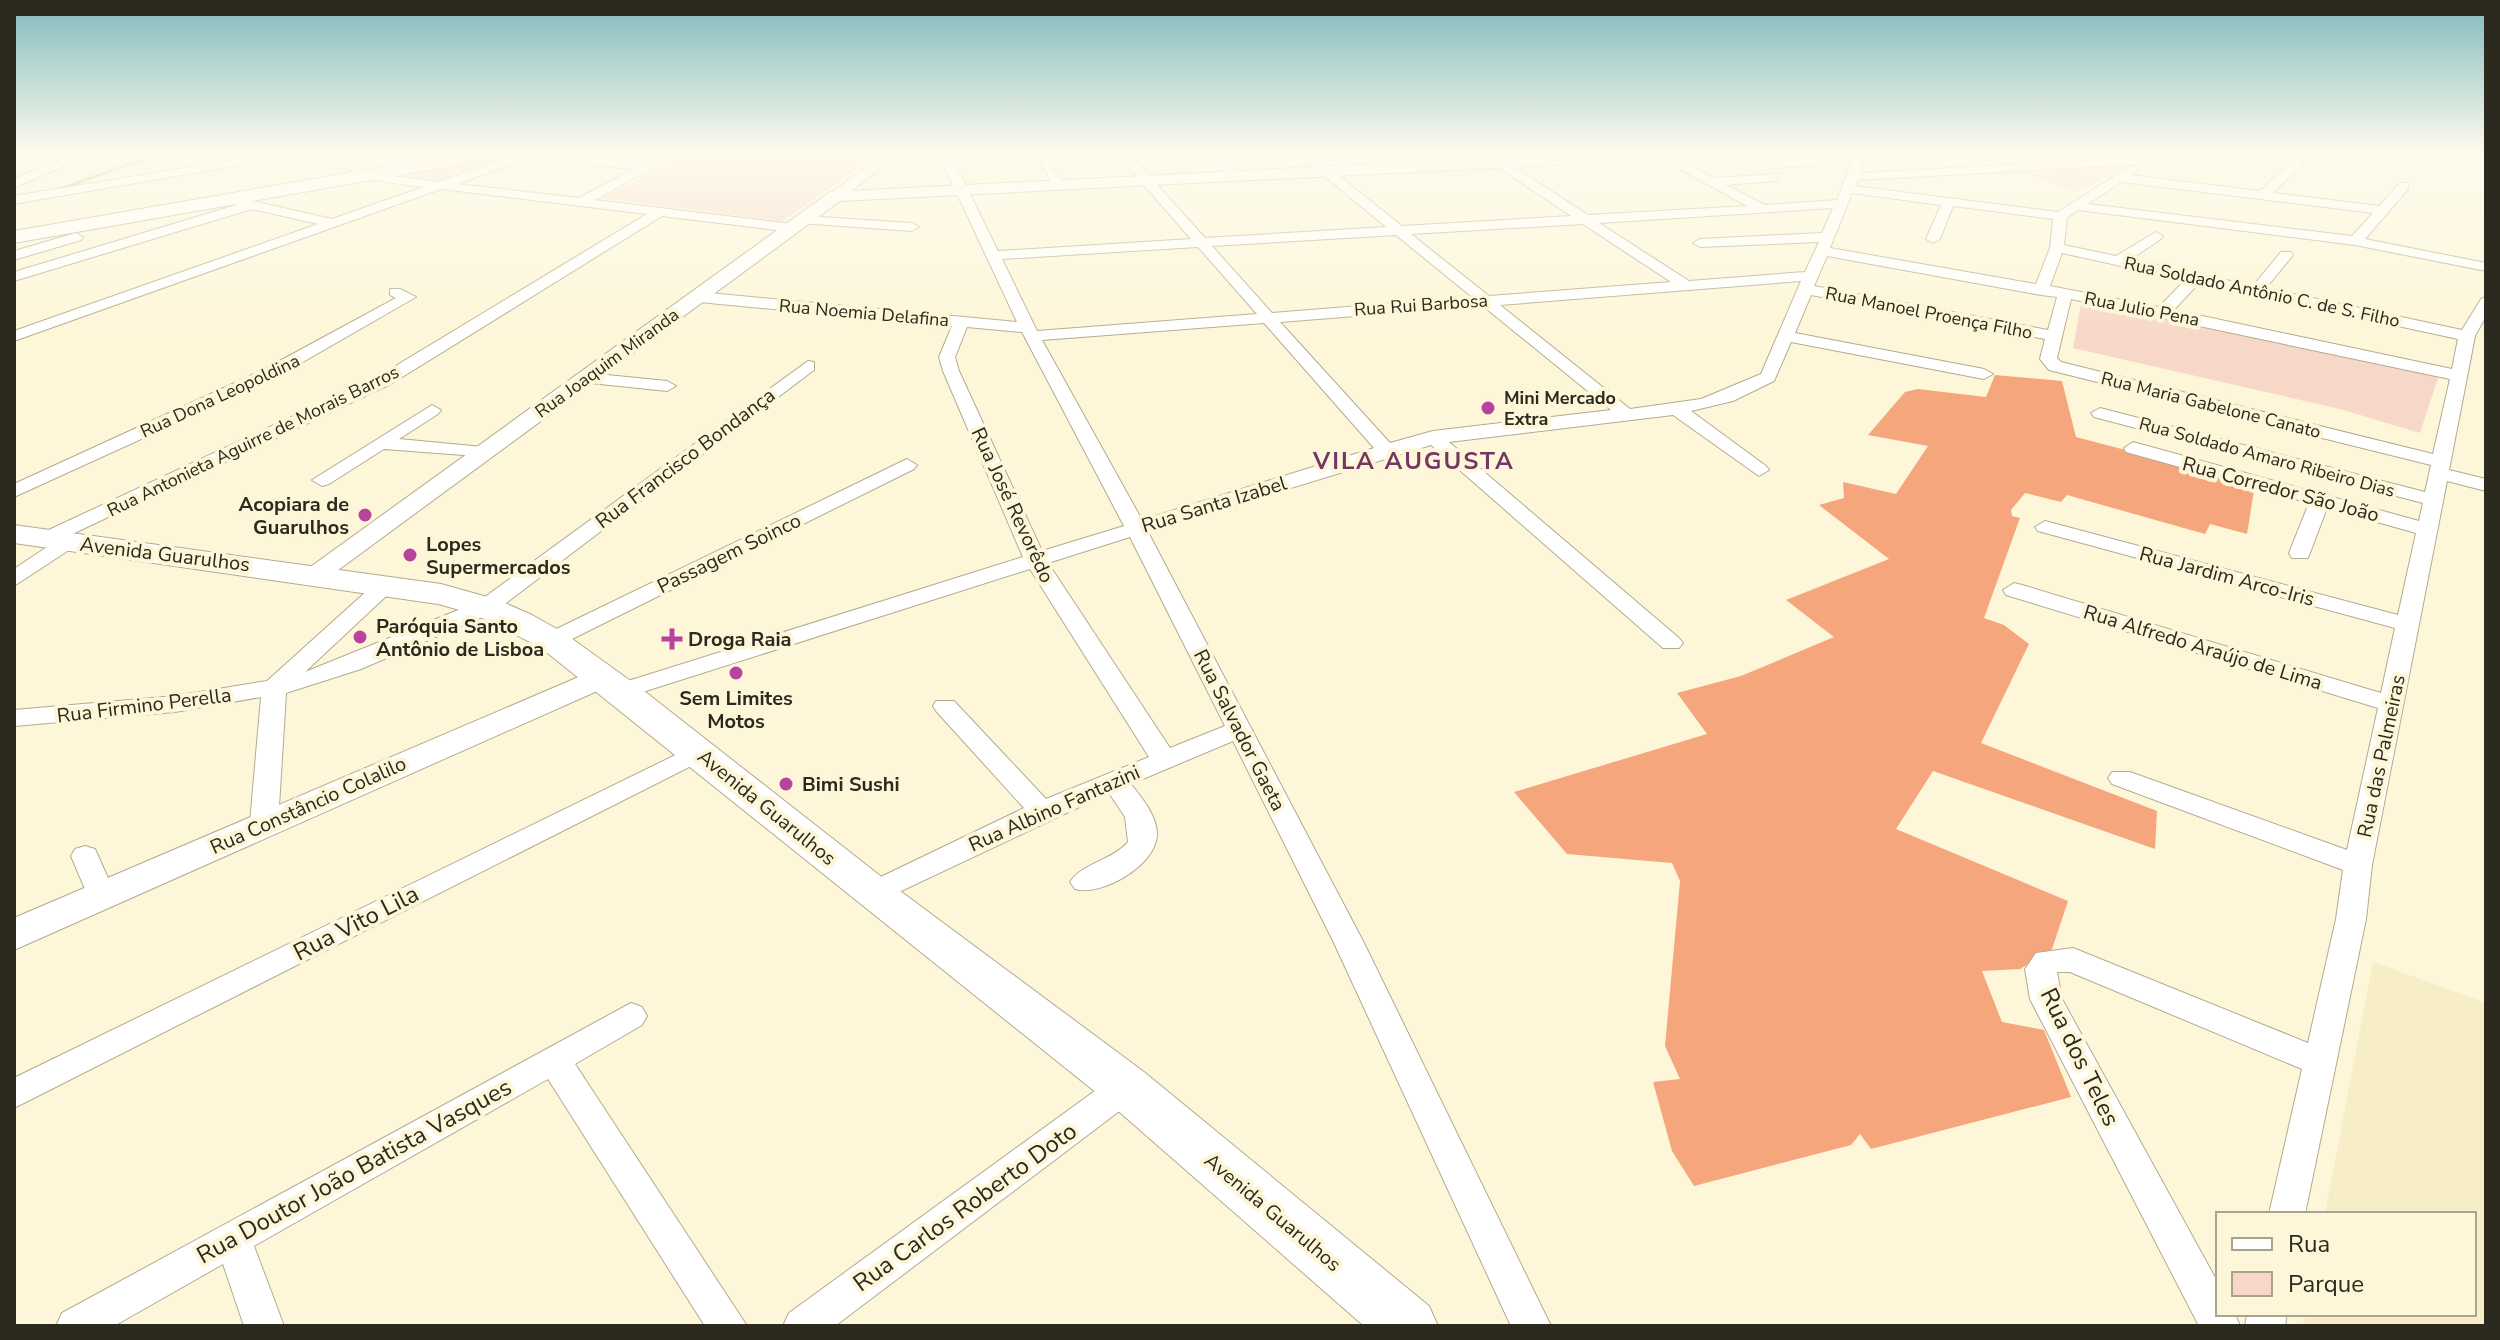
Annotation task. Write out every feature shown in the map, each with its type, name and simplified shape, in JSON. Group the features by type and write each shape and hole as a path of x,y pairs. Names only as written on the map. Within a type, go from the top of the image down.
{"main road":[{"path":"16,232 122,214"},
{"path":"16,232 135,214"},
{"name":"Avenida Guarulhos","path":"43,538 316,573 441,594 486,607 552,640 698,752 872,893 1126,1087 1408,1326"}],"street":[{"path":"14,277 223,214"},
{"path":"288,214 330,223"},
{"path":"14,336 357,214"},
{"name":"Rua Antonieta Aguirre de Morais Barros","path":"14,579 43,538 376,384 657,214"},
{"path":"678,214 798,224 912,227"},
{"name":"Rua Joaquim Miranda","path":"316,573 812,214"},
{"name":"Rua Salvador Gaeta","path":"975,214 1030,332 1136,528 1349,943 1528,1322"},
{"path":"1175,214 1386,450"},
{"path":"1379,214 1626,414"},
{"path":"1576,214 1685,285"},
{"path":"996,255 1681,214"},
{"name":"Rua Santa Izabel","path":"611,684 1036,562 1433,437 1675,408 1724,399 1750,390 1768,377 1838,214"},
{"path":"1933,239 1944,214"},
{"path":"2042,214 2060,216 2063,214"},
{"path":"2134,214 2355,241 2486,267"},
{"path":"2355,241 2378,214"},
{"path":"2041,290 2057,248 2060,216"},
{"path":"2119,261 2156,236"},
{"path":"14,256 76,237"},
{"name":"Rua Julio Pena","path":"1700,243 1825,244 2461,376"},
{"name":"Rua Soldado Antônio C. de S. Filho","path":"2057,248 2467,336"},
{"path":"2257,290 2286,255"},
{"path":"2163,312 2196,277"},
{"name":"Rua Rui Barbosa","path":"1030,332 1685,285 1808,282"},
{"name":"Rua Manoel Proença Filho","path":"1808,282 2054,336"},
{"path":"1655,287 1683,305"},
{"name":"Rua Dona Leopoldina","path":"14,491 283,367 408,297 395,292"},
{"name":"Rua Maria Gabelone Canato","path":"2065,294 2048,359 2060,368 2439,479"},
{"name":"Rua Noemia Delafina","path":"699,297 961,322 1030,332"},
{"name":"Rua das Palmeiras","path":"2287,1212 2351,919 2358,865 2467,336 2486,302"},
{"name":"Rua José Revorêdo","path":"961,322 947,357 951,371 1036,562 1164,759"},
{"path":"1785,336 1984,374"},
{"name":"Rua Francisco Bondança","path":"486,607 808,366"},
{"path":"587,378 667,386"},
{"path":"1675,408 1759,470"},
{"path":"322,480 432,410"},
{"name":"Rua Soldado Amaro Ribeiro Dias","path":"2100,413 2439,479"},
{"path":"1433,437 1671,643"},
{"path":"380,443 483,453"},
{"name":"Rua Corredor São João","path":"2133,448 2429,530"},
{"name":"Passagem Soinco","path":"552,640 907,465"},
{"path":"2439,479 2486,485"},
{"path":"2300,553 2320,500"},
{"name":"Rua Jardim Arco-Iris","path":"2045,527 2409,625"},
{"path":"264,823 274,688 387,585"},
{"name":"Rua Alfredo Araújo de Lima","path":"2014,590 2392,704"},
{"name":"Rua Firmino Perella","path":"14,718 175,704 274,688 333,672 486,607"},
{"name":"Rua Constâncio Colalilo","path":"14,935 264,823 611,684"},
{"path":"945,706 1042,811"},
{"name":"Rua Albino Fantazini","path":"872,893 1042,811 1239,729"},
{"name":"Rua Vito Lila","path":"14,1094 698,752"},
{"path":"2121,778 2358,865"},
{"path":"1085,882 1134,859 1142,848 1143,829 1138,812 1113,780"},
{"path":"85,856 101,896"},
{"name":"Rua dos Teles","path":"2220,1326 2046,999 2041,969 2047,961 2073,960 2318,1061"},
{"name":"Rua Doutor João Batista Vasques","path":"76,1326 631,1016"},
{"path":"554,1060 727,1326"},
{"name":"Rua Carlos Roberto Doto","path":"803,1326 1126,1087"},
{"path":"233,1239 264,1326"}],"shaded area":[{"path":"1995,375 2062,381 2076,437 2255,484 2247,534 2210,524 2205,534 2067,495 2061,502 2025,493 2011,510 2012,516 2020,518 1984,618 2004,625 2029,644 1981,743 2157,811 2155,849 1933,771 1896,829 2068,901 2052,949 2020,969 1982,971 2002,1022 2044,1030 2071,1097 1871,1149 1860,1134 1851,1145 1694,1186 1672,1151 1653,1082 1680,1079 1665,1046 1680,881 1672,863 1567,854 1514,792 1707,734 1677,693 1741,676 1834,637 1786,600 1889,559 1819,505 1844,498 1843,482 1896,494 1928,446 1868,435 1905,392 1918,389 1986,397"},
{"path":"2373,962 2486,1003 2486,1326 2303,1326 2305,1316 2476,1316 2476,1212 2325,1212"}],"green space":[{"path":"724,214 793,214 783,221"},
{"path":"2082,299 2439,375 2420,433 2340,409 2073,348"}],"place":[{"name":"Mini Mercado Extra","path":"1488,408"},
{"name":"Acopiara de Guarulhos","path":"365,515"},
{"name":"Lopes Supermercados","path":"410,555"},
{"name":"Paróquia Santo Antônio de Lisboa","path":"360,637"},
{"name":"Droga Raia","path":"672,639"},
{"name":"Sem Limites Motos","path":"736,673"},
{"name":"Bimi Sushi","path":"786,784"}],"district":[{"name":"VILA AUGUSTA","path":"1414,461"}]}
